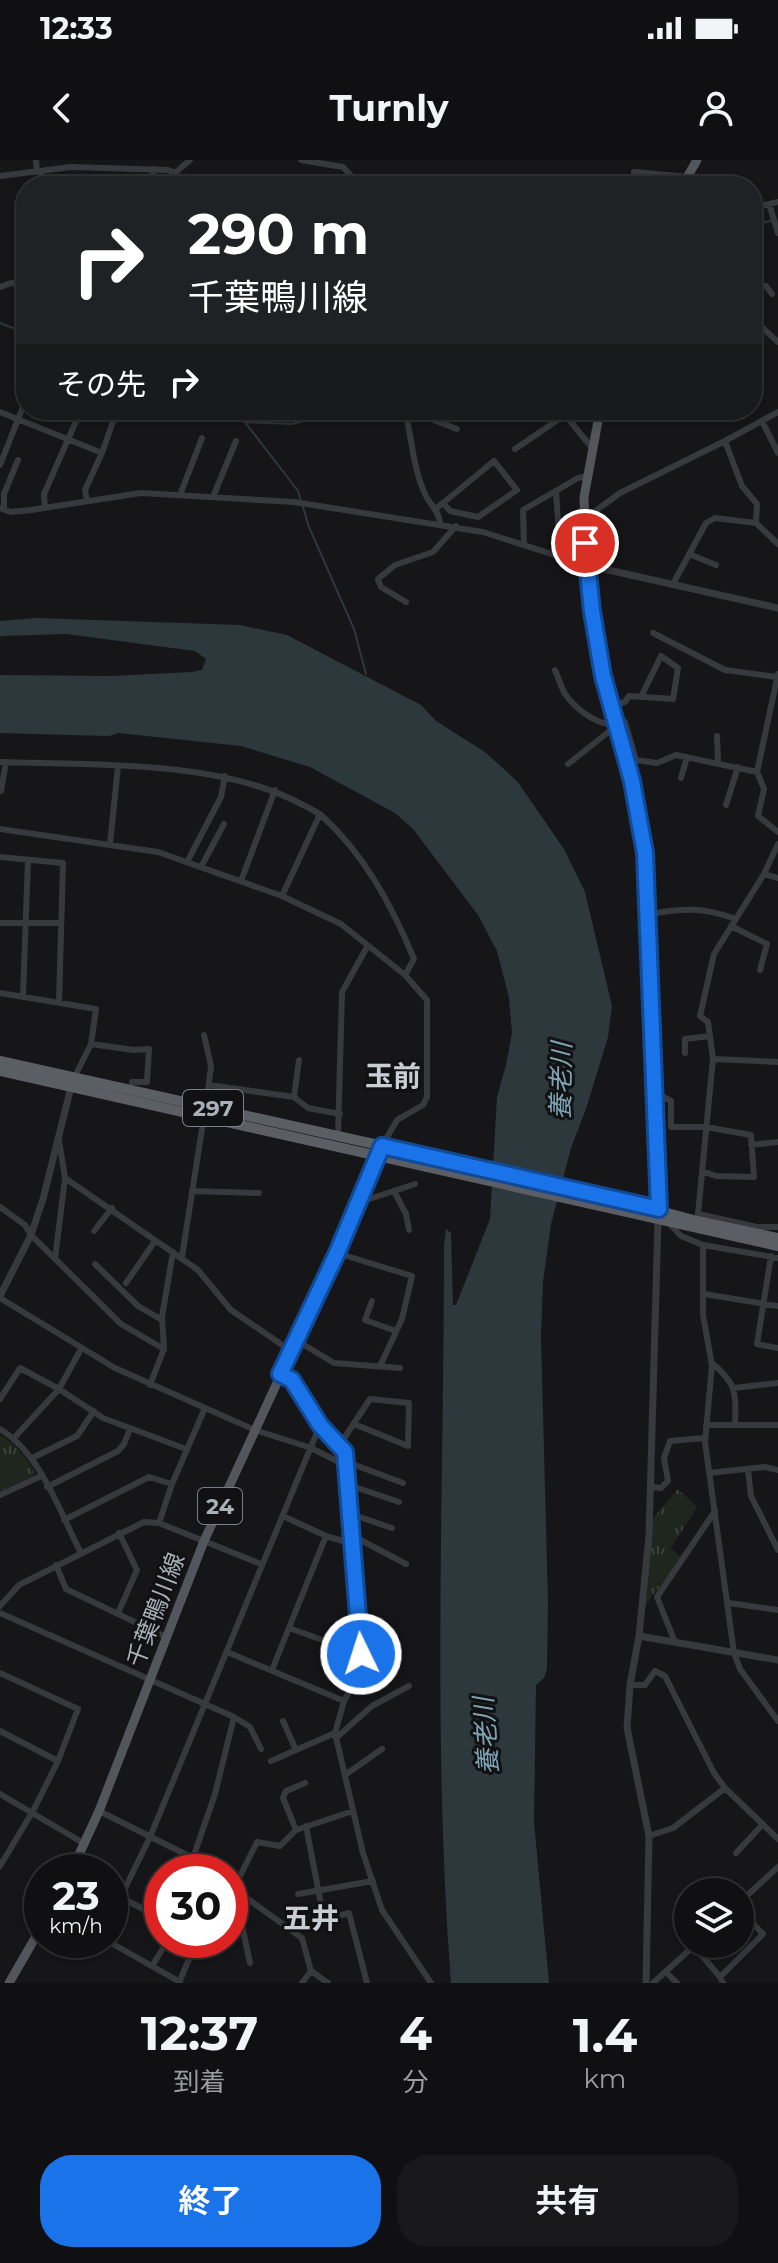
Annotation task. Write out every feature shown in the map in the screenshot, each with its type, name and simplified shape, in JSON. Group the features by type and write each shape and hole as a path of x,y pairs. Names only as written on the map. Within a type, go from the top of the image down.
{"highway":[{"name":"297","path":"0,1061 72,1083"},
{"name":"297","path":"0,1071 338,1137 380,1151"},
{"name":"297","path":"205,1111 426,1161 586,1191 662,1217"},
{"name":"297","path":"426,1161 589,1204 778,1238"},
{"name":"297","path":"697,1221 778,1246"}],"main road":[{"path":"598,420 587,476 583,520 586,565 610,706 640,817 649,914 649,995 662,1217"},
{"name":"千葉鴨川線","path":"80,1854 204,1541 337,1253 380,1151"},
{"path":"9,1983 24,1957"}],"street":[{"path":"36,160 40,176"},
{"path":"175,176 190,160"},
{"path":"301,160 343,167 351,176"},
{"path":"0,176 84,163 132,164 175,173"},
{"path":"153,169 153,176"},
{"path":"634,172 657,176"},
{"path":"762,206 778,202"},
{"path":"769,204 778,233"},
{"path":"762,285 772,294"},
{"path":"762,327 778,342"},
{"path":"583,520 620,493 778,412"},
{"path":"0,465 18,420"},
{"path":"21,420 102,453"},
{"path":"45,508 44,494 77,420"},
{"path":"87,501 85,490 114,420"},
{"path":"407,420 417,473 440,523"},
{"path":"434,420 457,429"},
{"path":"515,449 553,420"},
{"path":"569,420 592,448"},
{"path":"762,421 778,453"},
{"path":"180,495 202,438"},
{"path":"213,497 236,441"},
{"path":"725,441 742,486 757,504 756,523"},
{"path":"18,460 4,494 2,508 11,512 141,493 294,502 456,526 586,565 778,608"},
{"path":"435,509 494,461 517,490 478,517 450,511 443,503"},
{"path":"524,544 523,510 587,476"},
{"path":"556,491 559,535"},
{"path":"673,584 704,525 715,518 756,523 778,544"},
{"path":"406,602 381,587 378,579 395,565 433,552 456,526"},
{"path":"689,554 716,565"},
{"path":"653,633 725,670 777,675 757,772 764,789 758,816 778,832"},
{"path":"610,706 625,702 629,696 641,697 673,699 678,668 661,656 641,697"},
{"path":"555,670 565,695 594,720 616,726"},
{"path":"568,764 625,722 636,760 657,763 676,755 757,772"},
{"path":"717,736 718,762"},
{"path":"681,778 687,757"},
{"path":"1,791 3,762 118,766 225,776 275,790 320,814 370,872 394,912 414,959 405,975"},
{"path":"110,844 118,766"},
{"path":"726,805 738,767"},
{"path":"187,862 221,797 225,776"},
{"path":"241,881 275,790"},
{"path":"282,896 320,814"},
{"path":"201,867 224,824"},
{"path":"0,829 158,852 241,881 282,896 341,924 405,975 427,1000 427,1097 423,1105 397,1120 380,1151"},
{"path":"778,844 764,874 714,954 700,1016 708,1022 713,1059 697,1221 778,1227"},
{"path":"0,857 63,863 59,1002"},
{"path":"23,996 28,860"},
{"path":"764,874 778,878"},
{"path":"649,914 687,908 711,910 767,944 760,970"},
{"path":"0,923 60,923"},
{"path":"338,1137 342,992 367,947"},
{"path":"0,993 96,1009 91,1044 72,1083 31,1235 0,1297 81,1349 150,1385 255,1430 403,1483"},
{"path":"182,1257 211,1066 204,1035"},
{"path":"685,1053 685,1039 710,1036"},
{"path":"91,1044 149,1049 147,1082 132,1082"},
{"path":"713,1059 778,1062"},
{"path":"294,1097 299,1060"},
{"path":"209,1085 294,1097 308,1108 340,1114"},
{"path":"654,1092 671,1101 671,1127 706,1127 751,1135 754,1177 716,1176 702,1171"},
{"path":"55,1259 65,1178 58,1138"},
{"path":"751,1145 778,1142"},
{"path":"65,1178 182,1257 198,1270 231,1310 291,1351"},
{"path":"357,1203 415,1184"},
{"path":"192,1191 259,1193"},
{"path":"394,1191 406,1214 409,1230"},
{"path":"0,1207 25,1225 31,1235 121,1324 164,1349"},
{"path":"94,1231 112,1208"},
{"path":"662,1217 681,1236 703,1245 774,1257 762,1303 757,1344 778,1348"},
{"path":"646,1983 649,1836 627,1728 649,1536 662,1217"},
{"path":"126,1283 155,1241"},
{"path":"703,1245 703,1315 711,1362 705,1438 734,1653 740,1669 778,1720"},
{"path":"150,1385 164,1349 162,1320 173,1252"},
{"path":"337,1253 412,1276 402,1319 380,1366"},
{"path":"95,1264 138,1306 162,1320"},
{"path":"704,1294 778,1306"},
{"path":"372,1301 365,1320 396,1331"},
{"path":"296,1340 334,1363 400,1368"},
{"path":"14,1438 59,1389 81,1349"},
{"path":"711,1362 728,1377 734,1388 735,1425"},
{"path":"0,1399 20,1368 103,1418 186,1449"},
{"path":"280,1374 292,1380 320,1425 345,1452 361,1654 355,1681 344,1701 335,1736 382,1910 431,1983"},
{"path":"734,1388 778,1383"},
{"path":"339,1446 370,1399 409,1403 408,1446 354,1424"},
{"path":"159,1523 186,1449 205,1408"},
{"path":"32,1458 77,1436 94,1411"},
{"path":"128,1881 150,1837 320,1425"},
{"path":"706,1425 778,1425"},
{"path":"0,1429 14,1438 32,1458 81,1553"},
{"path":"47,1487 118,1451 130,1429"},
{"path":"651,1487 661,1488 668,1481 664,1458 670,1441 705,1438"},
{"path":"709,1473 765,1467 778,1470"},
{"path":"748,1470 751,1496 778,1550"},
{"path":"0,1495 41,1476"},
{"path":"64,1520 149,1477 172,1484"},
{"path":"349,1485 399,1502"},
{"path":"675,1642 657,1597 715,1511"},
{"path":"351,1514 392,1528"},
{"path":"283,1516 326,1536 353,1540 406,1564"},
{"path":"0,1606 19,1585 144,1522 159,1523 261,1564"},
{"path":"118,1613 137,1570 119,1533"},
{"path":"272,1670 326,1536"},
{"path":"56,1565 66,1589 166,1637"},
{"path":"729,1603 778,1610"},
{"path":"0,1613 234,1717 250,1727 261,1749"},
{"path":"289,1628 361,1654"},
{"path":"639,1636 778,1660"},
{"path":"227,1652 344,1701"},
{"path":"630,1685 645,1685 655,1671 665,1676 714,1773 725,1788 778,1839"},
{"path":"0,1673 78,1709 58,1761 33,1811 3,1855 0,1866"},
{"path":"271,1761 335,1736 372,1706 409,1686"},
{"path":"194,1854 215,1794 234,1717"},
{"path":"283,1721 296,1750"},
{"path":"0,1731 58,1761"},
{"path":"345,1775 382,1749"},
{"path":"296,1830 283,1798 286,1791 305,1783"},
{"path":"649,1836 673,1828 725,1788"},
{"path":"0,1794 85,1844"},
{"path":"99,1811 185,1854"},
{"path":"248,1858 257,1842 280,1846 296,1830 353,1811"},
{"path":"736,1853 763,1824"},
{"path":"306,1826 324,1920 349,1913 367,1983"},
{"path":"754,1889 778,1867"},
{"path":"298,1894 373,1881"},
{"path":"248,1899 302,1938 311,1971 328,1983"},
{"path":"754,1925 763,1934 754,1944"},
{"path":"128,1952 180,1982 190,1958"},
{"path":"248,1955 250,1963"},
{"path":"152,1966 157,1958"},
{"path":"653,1983 681,1958"},
{"path":"705,1958 722,1980 742,1958"},
{"path":"302,1983 311,1971"},
{"path":"666,1972 677,1983"}],"green space":[{"path":"0,1435 20,1451 34,1471 33,1476 0,1491"},
{"path":"678,1489 697,1507 671,1548 682,1558 642,1609 650,1522"}],"water":[{"name":"養老川","path":"37,618 240,625 287,635 421,705 436,721 485,752 517,781 564,849 585,892 612,1006 608,1037 571,1148 551,1224 543,1282 541,1336 547,1669 544,1678 536,1685 534,1822 549,1983 451,1983 445,1891 440,1706 444,1245 446,1229 451,1233 453,1305 456,1305 490,1219 497,1097 512,1033 509,998 497,951 478,915 413,829 395,813 310,767 241,746 118,733 109,736 0,733 0,675 111,676 192,672 202,670 206,659 195,651 66,634 0,636 0,621"}],"waterway":[{"path":"762,222 771,221"},
{"path":"0,323 16,329"},
{"path":"240,420 292,424 308,420"},
{"path":"245,422 298,491 309,527 354,629 366,674"}],"district":[{"name":"玉前","path":"393,1076"},
{"name":"五井","path":"311,1918"}],"route":[{"path":"361,1654 345,1452 320,1425 292,1380 280,1374 337,1253 362,1187 382,1146 659,1209 645,853 632,781 603,676 585,543"}]}
